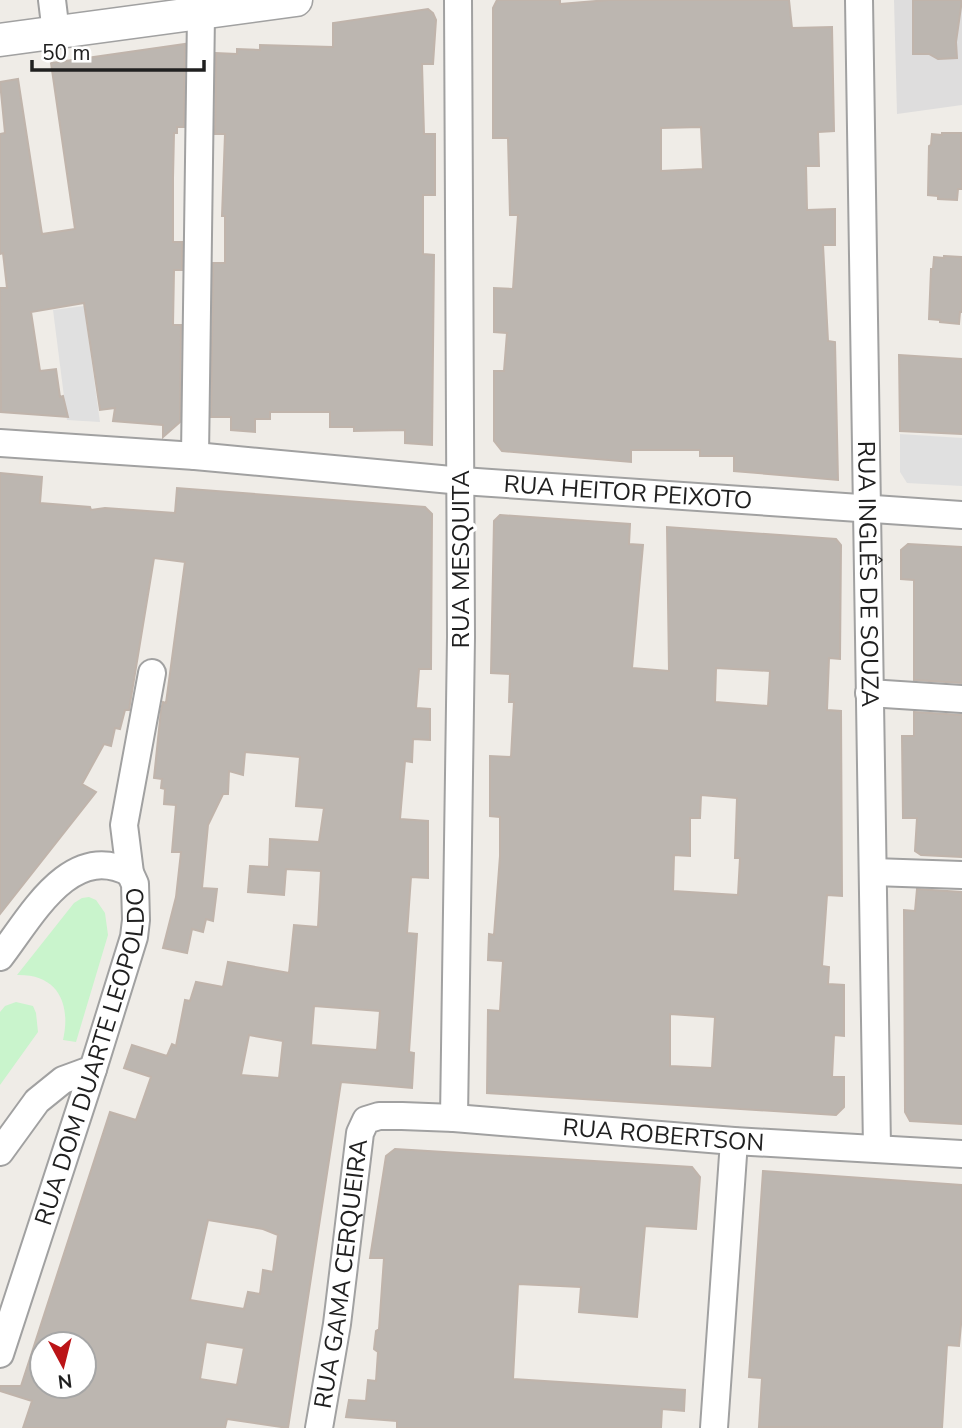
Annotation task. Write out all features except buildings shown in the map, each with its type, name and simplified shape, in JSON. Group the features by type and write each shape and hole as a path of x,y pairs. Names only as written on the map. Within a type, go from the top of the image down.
{"street":[{"path":"52,0 56,33"},
{"path":"0,40 296,0"},
{"name":"RUA MESQUITA","path":"454,1118 462,481 458,0"},
{"name":"RUA INGLÊS DE SOUZA","path":"859,0 877,1148"},
{"path":"195,456 201,14"},
{"name":"RUA HEITOR PEIXOTO","path":"0,443 195,456 462,481 962,515"},
{"name":"RUA DOM DUARTE LEOPOLDO","path":"0,1354 134,937 135,884 130,873 125,816 152,673"},
{"path":"869,693 962,699"},
{"path":"0,957 58,882 72,873 103,864 120,867 130,873"},
{"path":"873,872 962,875"},
{"path":"0,1152 37,1101 63,1080 93,1069"},
{"name":"RUA ROBERTSON","path":"366,1120 391,1116 454,1118 734,1141 962,1154"},
{"name":"RUA GAMA CERQUEIRA","path":"319,1428 338,1324 360,1133 366,1120"},
{"path":"714,1428 734,1141"}],"shaded area":[{"path":"894,0 962,0 962,105 897,114"},
{"path":"84,306 100,422 67,420 53,310"},
{"path":"900,434 962,438 962,486 907,483 900,472"}],"green space":[{"path":"89,897 96,900 105,913 108,935 76,1042 63,1040 63,1004 52,986 31,976 17,975 74,903"},
{"path":"16,1002 33,1006 38,1032 0,1085 0,1012 5,1006"}]}
